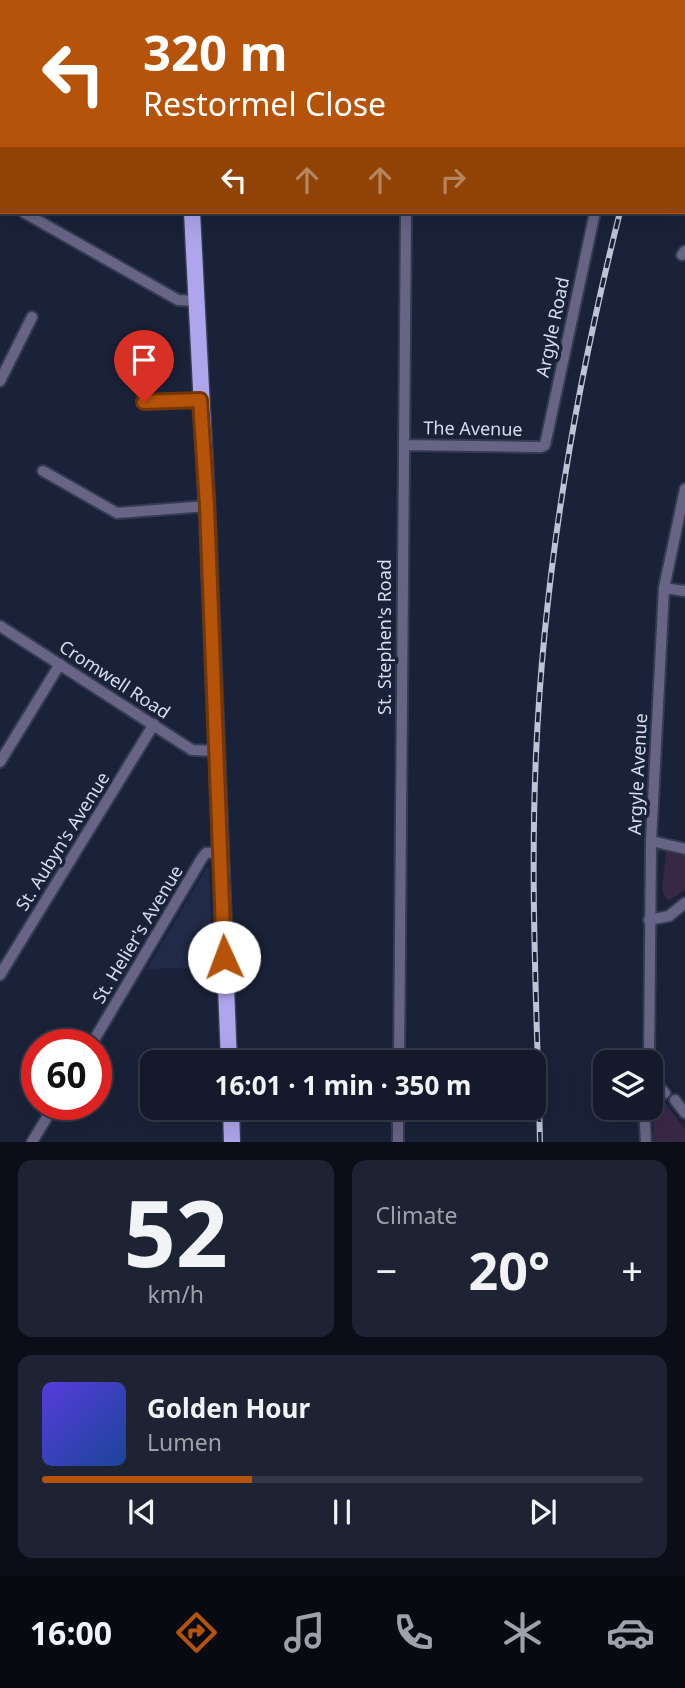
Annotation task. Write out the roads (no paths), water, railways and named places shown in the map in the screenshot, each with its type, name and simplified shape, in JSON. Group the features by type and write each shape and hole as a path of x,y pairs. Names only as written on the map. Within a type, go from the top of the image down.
{"main road":[{"path":"192,214 207,506 228,1050"},
{"path":"231,1120 232,1142"}],"street":[{"path":"27,214 178,300 196,301"},
{"name":"St. Stephen's Road","path":"399,1050 406,214"},
{"name":"Argyle Road","path":"541,447 545,445 595,214"},
{"path":"0,381 32,317"},
{"path":"145,386 144,402 200,400"},
{"name":"The Avenue","path":"404,445 541,447"},
{"path":"43,471 117,513 207,506"},
{"name":"Argyle Avenue","path":"649,1050 651,841 664,588 685,489"},
{"path":"664,588 685,591"},
{"name":"Cromwell Road","path":"0,626 192,750 215,751"},
{"path":"0,762 60,664"},
{"name":"St. Aubyn's Avenue","path":"0,975 154,724"},
{"path":"651,841 685,849"},
{"name":"St. Helier's Avenue","path":"100,1029 202,858 206,853 219,852"},
{"path":"649,920 669,916 685,903"},
{"path":"663,1089 685,1113"},
{"path":"32,1142 45,1120"},
{"path":"398,1120 398,1142"},
{"path":"646,1142 647,1120"}],"railway":[{"path":"540,1142 534,852 540,686 564,481 589,346 620,214"}]}
